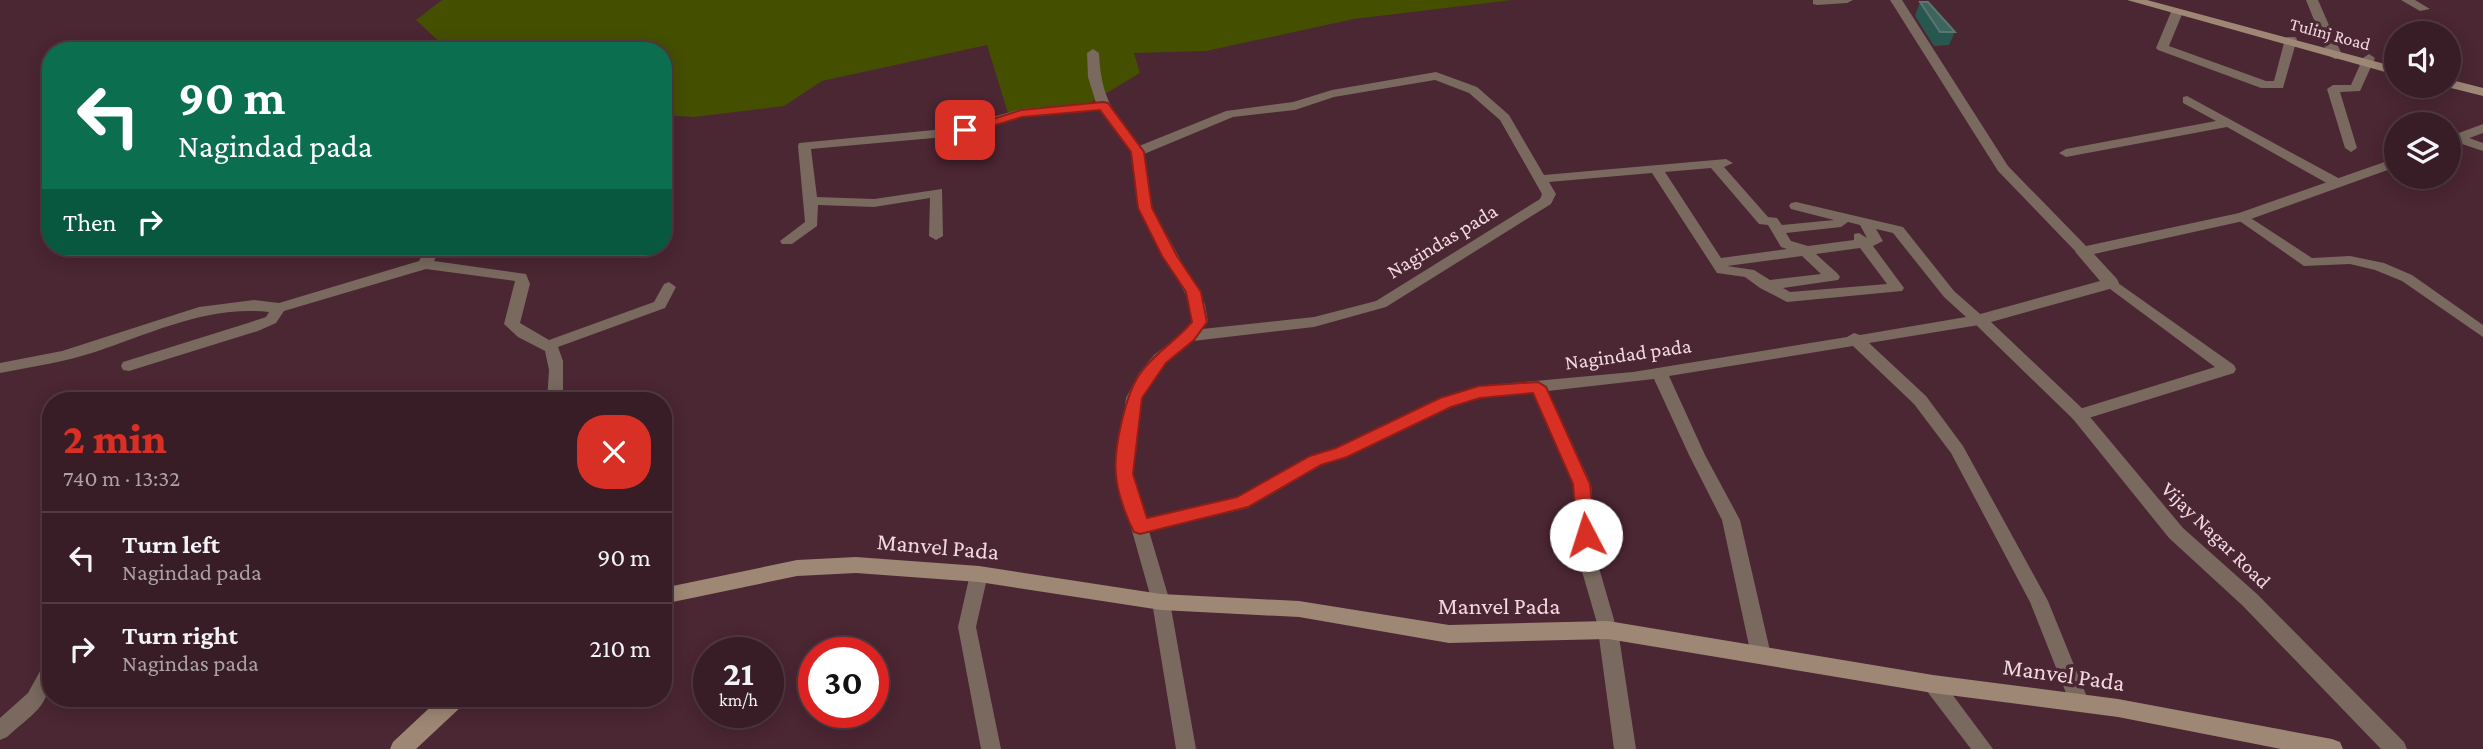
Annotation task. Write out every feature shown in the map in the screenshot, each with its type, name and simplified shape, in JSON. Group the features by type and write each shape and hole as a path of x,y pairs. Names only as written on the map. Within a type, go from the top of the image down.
{"main road":[{"name":"Tulinj Road","path":"2133,0 2384,67"},
{"name":"Tulinj Road","path":"2146,0 2291,42"},
{"name":"Tulinj Road","path":"2368,61 2384,63"},
{"path":"2461,80 2483,85"},
{"path":"2461,86 2483,92"},
{"name":"Manvel Pada","path":"672,594 826,565 979,574 1161,602 1299,609 1449,634 1608,630 1933,684 2079,702 2332,749"},
{"path":"401,749 445,707"}],"street":[{"path":"1817,2 1847,0"},
{"path":"1896,0 2003,168 2111,283 2228,369 2079,415"},
{"path":"2300,0 2327,51"},
{"path":"2312,0 2327,51"},
{"path":"2407,0 2424,9"},
{"path":"2177,12 2162,48 2265,85 2279,85 2291,42"},
{"path":"1093,53 1094,77 1103,106 1138,152 1145,208 1198,304 1200,322 1189,336 1160,359 1145,377 1134,398 1124,474 1161,602 1186,749"},
{"path":"2351,148 2333,89 2356,88 2368,61"},
{"path":"1138,152 1230,114 1295,106 1332,94 1425,76 1443,77 1473,90 1505,118 1540,179 1720,163 1764,221 1772,221 1786,244 1803,249 1833,276 1765,285"},
{"path":"2187,100 2337,183"},
{"path":"786,241 812,223 804,146 956,132 1021,113 1103,106"},
{"path":"2066,153 2228,123"},
{"path":"2461,137 2483,128"},
{"path":"2461,142 2483,147"},
{"path":"2083,251 2243,217 2384,166"},
{"path":"1656,169 1722,270 1749,274 1787,297 1897,288 1862,233 1841,217 1796,206"},
{"name":"Nagindas pada","path":"1189,336 1314,322 1381,304 1546,201 1549,194 1540,179"},
{"path":"811,200 844,205 875,205 937,192 936,236"},
{"path":"1777,230 1841,223 1841,217"},
{"path":"2243,217 2309,263 2350,260 2379,266 2407,278 2483,332"},
{"path":"1717,263 1803,249 1862,233 1898,230 1949,294 1979,320 2111,283"},
{"path":"425,264 429,256"},
{"path":"0,368 64,356 197,313 260,304 279,308 425,264 521,277 523,284 512,324 518,331 548,345 556,358 555,392"},
{"path":"548,345 660,305 668,287"},
{"path":"129,366 253,327 271,320 279,308"},
{"name":"Nagindad pada","path":"1140,527 1242,503 1316,460 1341,453 1445,402 1479,392 1659,372 1854,338 1979,320"},
{"name":"Vijay Nagar Road","path":"1979,320 2079,415 2176,533 2250,600 2396,749"},
{"path":"1854,338 1920,400 1956,450 2039,601 2079,702"},
{"path":"1659,372 1697,455 1731,520 1761,655"},
{"path":"1538,387 1582,484 1588,561 1608,630 1625,749"},
{"path":"979,574 967,627 991,749"},
{"path":"1933,684 1983,749"},
{"path":"0,731 35,699 42,686"}],"green space":[{"path":"442,0 1512,0 1354,19 1206,51 1134,53 1140,73 1090,103 1008,113 987,45 822,81 784,106 694,117 672,116 672,42 439,42 416,20"}],"building":[{"path":"1920,2 1928,2 1955,32 1940,32"}],"route":[{"path":"965,130 1021,113 1103,106 1138,152 1145,208 1170,256 1194,292 1200,322 1189,336 1160,359 1145,377 1134,398 1124,474 1140,527 1242,503 1316,460 1341,453 1445,402 1479,392 1538,387 1582,484 1586,535"}]}
